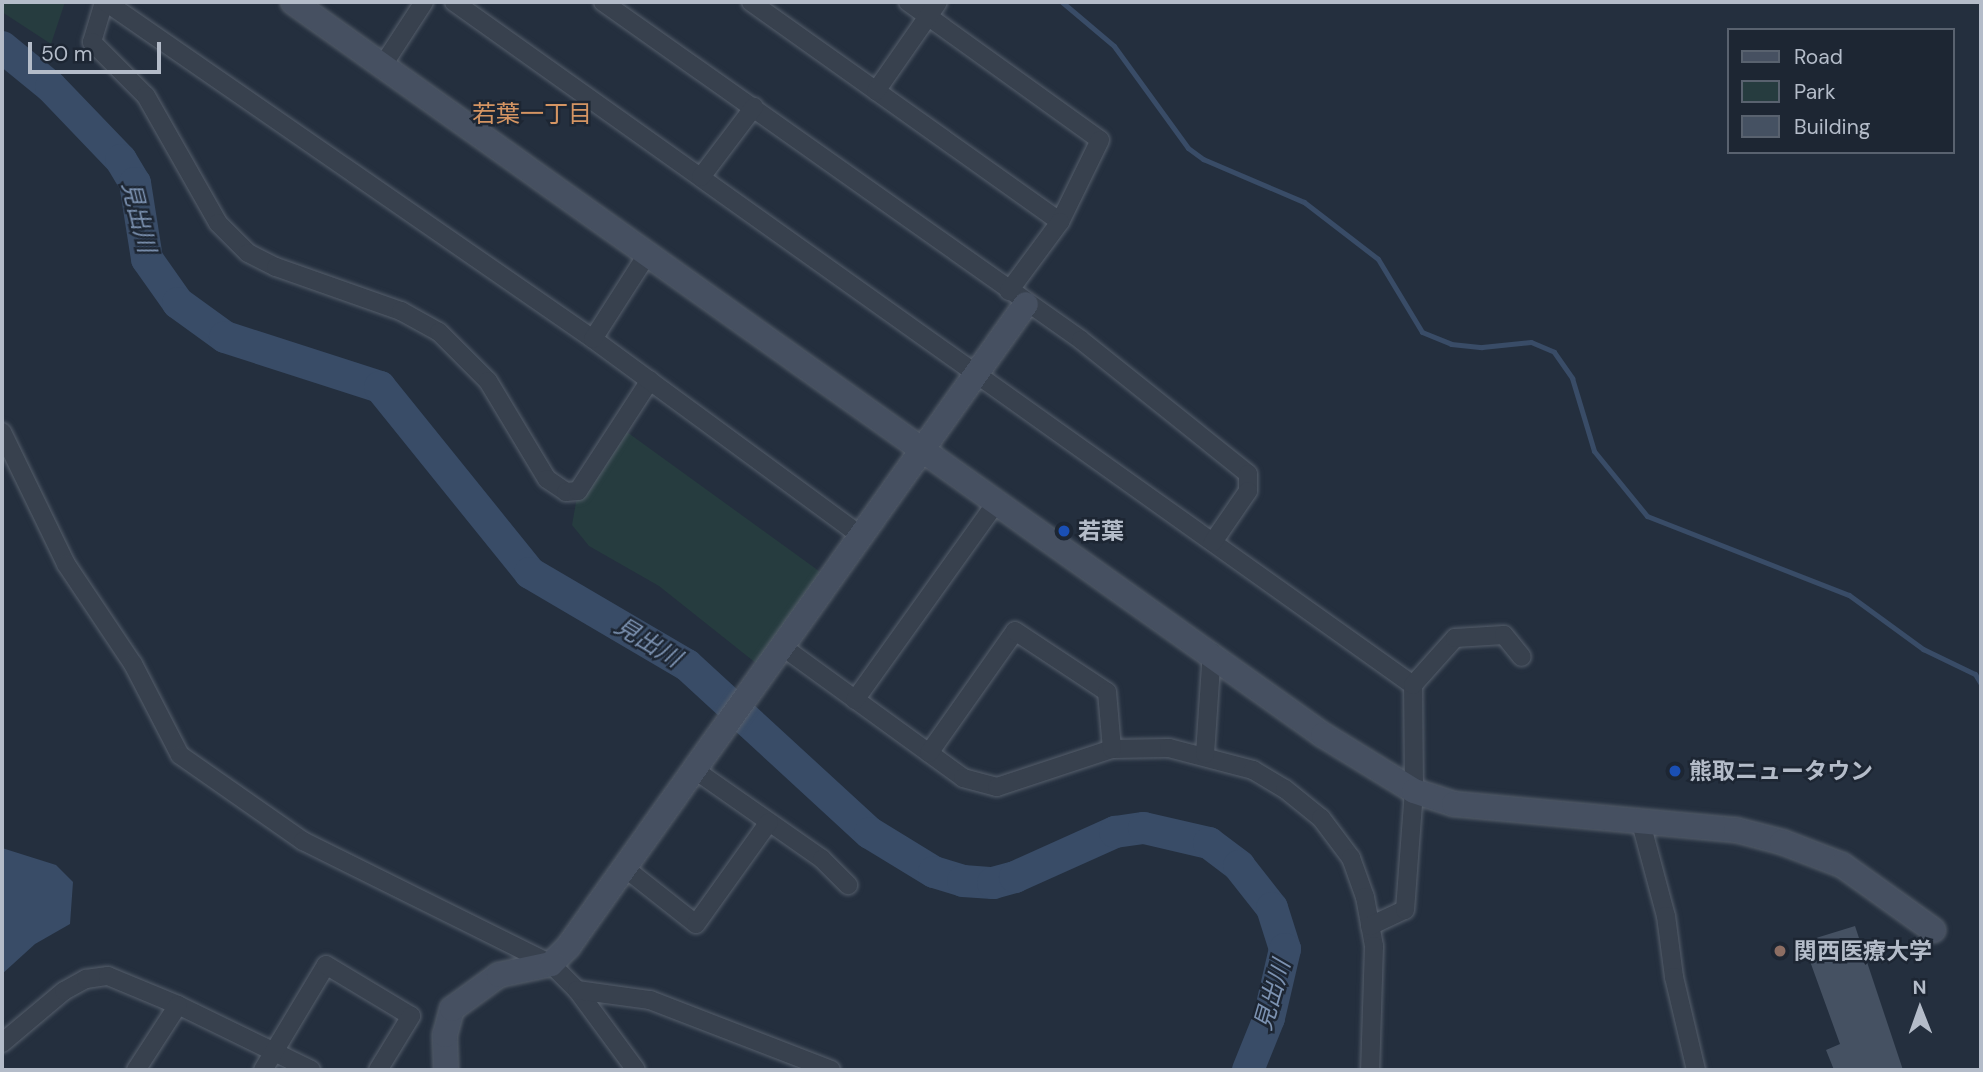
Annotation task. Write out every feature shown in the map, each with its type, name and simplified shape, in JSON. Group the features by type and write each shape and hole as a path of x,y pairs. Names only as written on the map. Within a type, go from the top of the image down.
{"street":[{"path":"650,380 578,491 566,492 547,479 488,381 439,332 401,311 276,267 248,253 218,223 146,96 92,42 105,2 593,339 650,380 860,535"},
{"path":"293,2 921,449 1212,652 1323,735 1414,791 1454,804 1736,830 1782,842 1842,865 1934,930"},
{"path":"383,65 424,2"},
{"path":"454,2 1413,685"},
{"path":"603,2 754,107 1017,298 1081,340 1248,474 1248,491 1213,542"},
{"path":"751,2 1060,222"},
{"path":"446,1070 445,1035 452,1009 499,975 551,964 625,868 783,647 975,372 1060,222 1100,140 933,8 908,2"},
{"path":"876,91 933,8"},
{"path":"701,177 754,107"},
{"path":"593,339 648,253"},
{"path":"2,432 66,564 133,664 180,755 303,841 551,964 577,990 636,1070"},
{"path":"855,700 997,502"},
{"path":"929,753 1015,631 1107,692 1112,749"},
{"path":"1370,926 1405,910 1414,791 1413,685 1455,638 1504,635 1522,657"},
{"path":"783,647 963,778 997,787 1112,749 1169,748 1205,754 1253,770 1321,818 1351,858 1370,926 1374,974 1368,1069"},
{"path":"1205,754 1212,652"},
{"path":"695,769 822,859 848,885"},
{"path":"625,868 696,924 769,822"},
{"path":"1641,822 1666,916 1696,1070"},
{"path":"263,1070 326,965 411,1017 378,1070"},
{"path":"2,1043 64,990 86,979 108,976 178,1005 311,1070"},
{"path":"577,990 650,1000 831,1070"},
{"path":"136,1070 178,1005"}],"green space":[{"path":"2,2 65,2 51,44 2,12"},
{"path":"620,427 830,579 766,671 659,586 589,546 572,525 578,491"}],"water":[{"path":"2,848 56,865 73,882 70,924 35,944 2,974"}],"building":[{"path":"1855,926 1903,1070 1834,1070 1826,1050 1840,1044 1803,942"}],"waterway":[{"path":"1062,2 1114,46 1188,148 1203,159 1304,202 1378,259 1422,332 1451,344 1482,347 1531,342 1554,352 1572,378 1594,451 1647,516 1849,595 1923,649 1975,674 1981,684"},
{"name":"見出川","path":"2,47 51,87 121,160 135,183 147,259 178,303 225,337 380,387 530,573 687,665 870,833 934,872 963,881 993,883 1015,877 1115,832 1144,828 1209,843 1239,866 1272,908 1285,949 1269,1018 1248,1070"}],"place":[{"name":"若葉","path":"1064,531"},
{"name":"熊取ニュータウン","path":"1675,771"},
{"name":"関西医療大学","path":"1780,951"}],"district":[{"name":"若葉一丁目","path":"532,114"}]}
